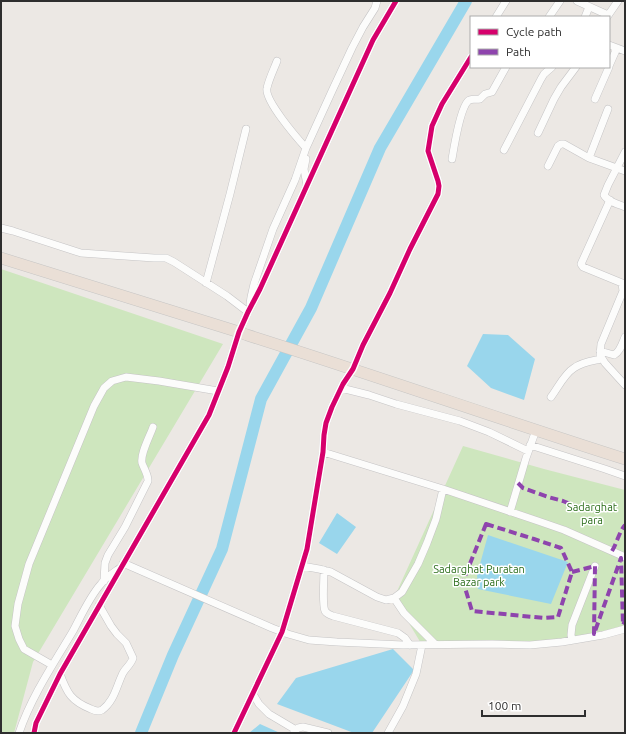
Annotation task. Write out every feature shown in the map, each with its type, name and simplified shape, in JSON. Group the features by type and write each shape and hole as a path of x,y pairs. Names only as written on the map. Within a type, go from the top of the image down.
{"highway":[{"path":"1,258 353,369 625,459"}],"street":[{"path":"34,733 36,723 60,674 209,415 243,334 254,284 273,229 295,180 307,145 352,48 375,8 377,1"},
{"path":"249,309 260,289 373,40 396,1"},
{"path":"497,16 506,1"},
{"path":"550,16 560,1"},
{"path":"577,1 608,16 618,1"},
{"path":"585,16 589,7"},
{"path":"610,45 625,51"},
{"path":"610,64 617,48"},
{"path":"234,733 282,632 302,566 307,549 328,416 341,388 353,369 363,345 438,194 438,181 428,151 432,126 442,104 470,59"},
{"path":"277,61 267,88 267,93 284,122 294,134 307,145 308,150 304,169 307,185"},
{"path":"452,159 462,114 468,100 480,99 485,94 492,92 505,68"},
{"path":"504,150 544,74 551,68"},
{"path":"538,133 554,99 575,68"},
{"path":"595,99 608,68"},
{"path":"589,158 608,109"},
{"path":"206,283 246,129"},
{"path":"548,166 558,146 560,144 564,144 589,158 625,171"},
{"path":"625,152 604,195 605,198 625,207"},
{"path":"600,355 602,344 621,297 624,284 583,267 581,264 610,200"},
{"path":"1,228 81,253 166,258 249,309"},
{"path":"551,397 573,368 600,355 616,354 619,352 625,337"},
{"path":"600,355 625,385"},
{"path":"52,665 24,649 19,640 15,626 18,604 29,564 94,406 104,388 112,381 126,377 218,391"},
{"path":"341,388 460,421 529,448 625,476"},
{"path":"104,581 105,563 108,555 125,527 148,481 148,477 142,462 142,456 153,427"},
{"path":"510,512 529,448 536,430"},
{"path":"323,452 443,489 564,530 625,558"},
{"path":"302,566 331,572 377,597 386,600 394,598 402,592 418,564 436,519 443,489"},
{"path":"19,733 23,721 52,665 93,596 104,581 122,565"},
{"path":"122,565 272,628 309,640 410,645 530,645 562,642 603,635 625,629"},
{"path":"572,640 572,626 595,566"},
{"path":"324,570 324,609 326,612 333,616 398,633 405,638 410,645"},
{"path":"394,598 404,613 435,644"},
{"path":"60,674 65,688 77,703 93,711 98,712 102,710 116,693 122,674 134,658 126,644 111,626 99,605"},
{"path":"388,733 403,706 416,674 422,645"},
{"path":"253,694 259,704 270,714 295,731 298,728 303,727 328,733"}],"green space":[{"path":"1,269 223,344 33,662 14,733 1,733"},
{"name":"Sadarghat Puratan Bazar park","path":"463,446 625,490 625,625 572,640 422,645 394,598"}],"water":[{"path":"483,334 508,335 535,359 524,400 491,388 467,366"},
{"path":"337,513 356,527 337,554 319,543"},
{"path":"488,535 568,562 551,604 478,589 477,575"},
{"path":"393,649 414,670 372,733 354,733 277,704 296,678"},
{"path":"260,724 280,733 249,733"}],"waterway":[{"path":"141,733 173,655 222,549 261,399 311,308 380,148 466,1"}],"marked path":[{"path":"518,483 523,488 577,507"},
{"path":"486,524 561,548 572,572 558,617 544,618 472,611 463,581 486,524"},
{"path":"612,551 625,525"},
{"path":"572,572 595,566 594,634 621,558 623,625 625,621"}],"cycle path":[{"path":"34,733 36,723 60,674 209,415 228,367 239,332 248,312 260,289 373,40 396,1"},
{"path":"234,733 282,632 307,549 323,452 326,423 343,384 353,369 363,345 438,194 438,181 428,151 432,126 442,104 470,59"}],"park label":[{"name":"Sadarghat para","path":"592,513"}]}
